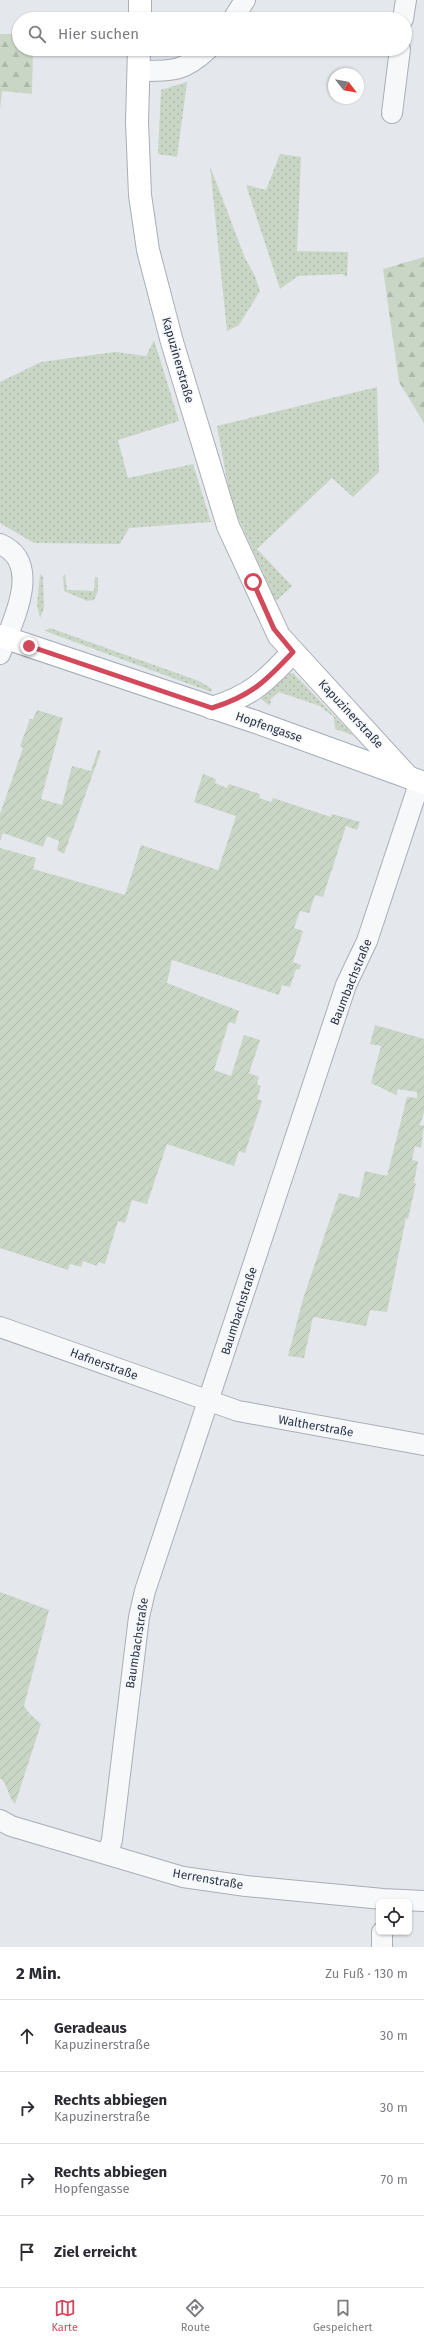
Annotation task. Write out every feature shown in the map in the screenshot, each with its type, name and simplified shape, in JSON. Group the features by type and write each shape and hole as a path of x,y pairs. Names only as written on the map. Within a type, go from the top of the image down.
{"street":[{"path":"140,0 140,12"},
{"path":"237,12 245,0"},
{"path":"405,12 406,0"},
{"name":"Kapuzinerstraße","path":"139,56 137,122 140,195 148,250 172,342 228,526 274,629 293,652 418,780"},
{"path":"138,71 179,69 200,56"},
{"path":"392,113 399,56"},
{"path":"0,544 7,547 16,555 22,567 24,580 21,596 2,643"},
{"name":"Hopfengasse","path":"2,643 212,708 379,765"},
{"path":"212,708 238,700 257,688 293,652"},
{"name":"Kapuzinerstraße","path":"379,765 418,780"},
{"name":"Baumbachstraße","path":"108,1853 112,1840 139,1617 145,1591 346,986 367,941 418,780"},
{"name":"Hafnerstraße","path":"0,1327 209,1401"},
{"name":"Waltherstraße","path":"209,1401 250,1414 424,1445"},
{"name":"Herrenstraße","path":"0,1820 11,1826 108,1853 184,1877 246,1886 376,1900"},
{"name":"Herrenstraße","path":"412,1901 424,1901"},
{"path":"382,1935 382,1947"}],"green space":[{"path":"0,34 12,34 12,56 33,56 32,94 2,91 0,110"},
{"path":"187,82 177,157 158,154 161,90"},
{"path":"280,154 301,157 297,251 348,252 347,277 342,274 298,276 280,289 246,185 266,190"},
{"path":"210,166 245,258 255,276 260,291 239,325 227,331"},
{"path":"424,257 424,423 399,382 383,269"},
{"path":"154,340 179,421 118,440 128,478 193,464 211,522 129,528 120,544 34,543 0,523 0,382 41,362 115,352 146,356"},
{"path":"377,387 379,472 353,497 332,478 257,549 292,586 276,601 231,502 217,426"},
{"path":"40,574 43,577 44,608 40,618 37,605"},
{"path":"65,574 67,590 94,591 95,577 98,578 98,591 94,600 87,601 64,591 63,576"},
{"path":"50,628 199,681 212,689 211,692 45,631"},
{"path":"293,673 353,735 335,729 334,717 320,706 279,692 271,699 270,706 261,699 289,674"},
{"path":"37,710 63,718 41,799 62,805 72,766 91,771 98,750 101,751 64,854 57,850 59,841 47,836 43,847 3,833 0,841 0,814 23,748 20,746 30,719 33,719"},
{"path":"203,774 216,779 215,783 227,788 229,784 260,794 259,798 271,802 273,798 331,817 332,814 360,822 357,830 346,826 323,897 315,895 309,913 300,911 294,928 303,931 293,962 301,965 299,970 296,969 290,987 282,985 279,995 172,960 167,983 239,1011 235,1024 229,1022 214,1070 231,1076 244,1035 260,1040 249,1073 259,1077 257,1084 261,1086 257,1099 262,1101 245,1153 239,1151 234,1166 167,1144 147,1204 132,1200 125,1223 118,1221 105,1264 98,1262 97,1266 83,1261 81,1267 70,1264 68,1270 0,1248 0,848 36,858 33,869 125,895 141,845 218,870 236,816 194,802"},
{"path":"375,1025 424,1039 424,1112 420,1125 424,1126 421,1148 415,1146 412,1160 418,1161 414,1183 416,1183 408,1219 406,1218 387,1312 370,1310 366,1326 313,1317 304,1358 288,1356 303,1299 339,1193 359,1198 365,1171 387,1176 407,1097 417,1098 417,1092 398,1089 396,1095 371,1083 381,1046 370,1044"},
{"path":"0,1592 49,1610 24,1706 41,1724 15,1804 12,1801 5,1784 0,1778"}],"route":[{"path":"29,646 212,708 230,703 246,696 257,688 274,673 293,652 274,629 253,582"}]}
